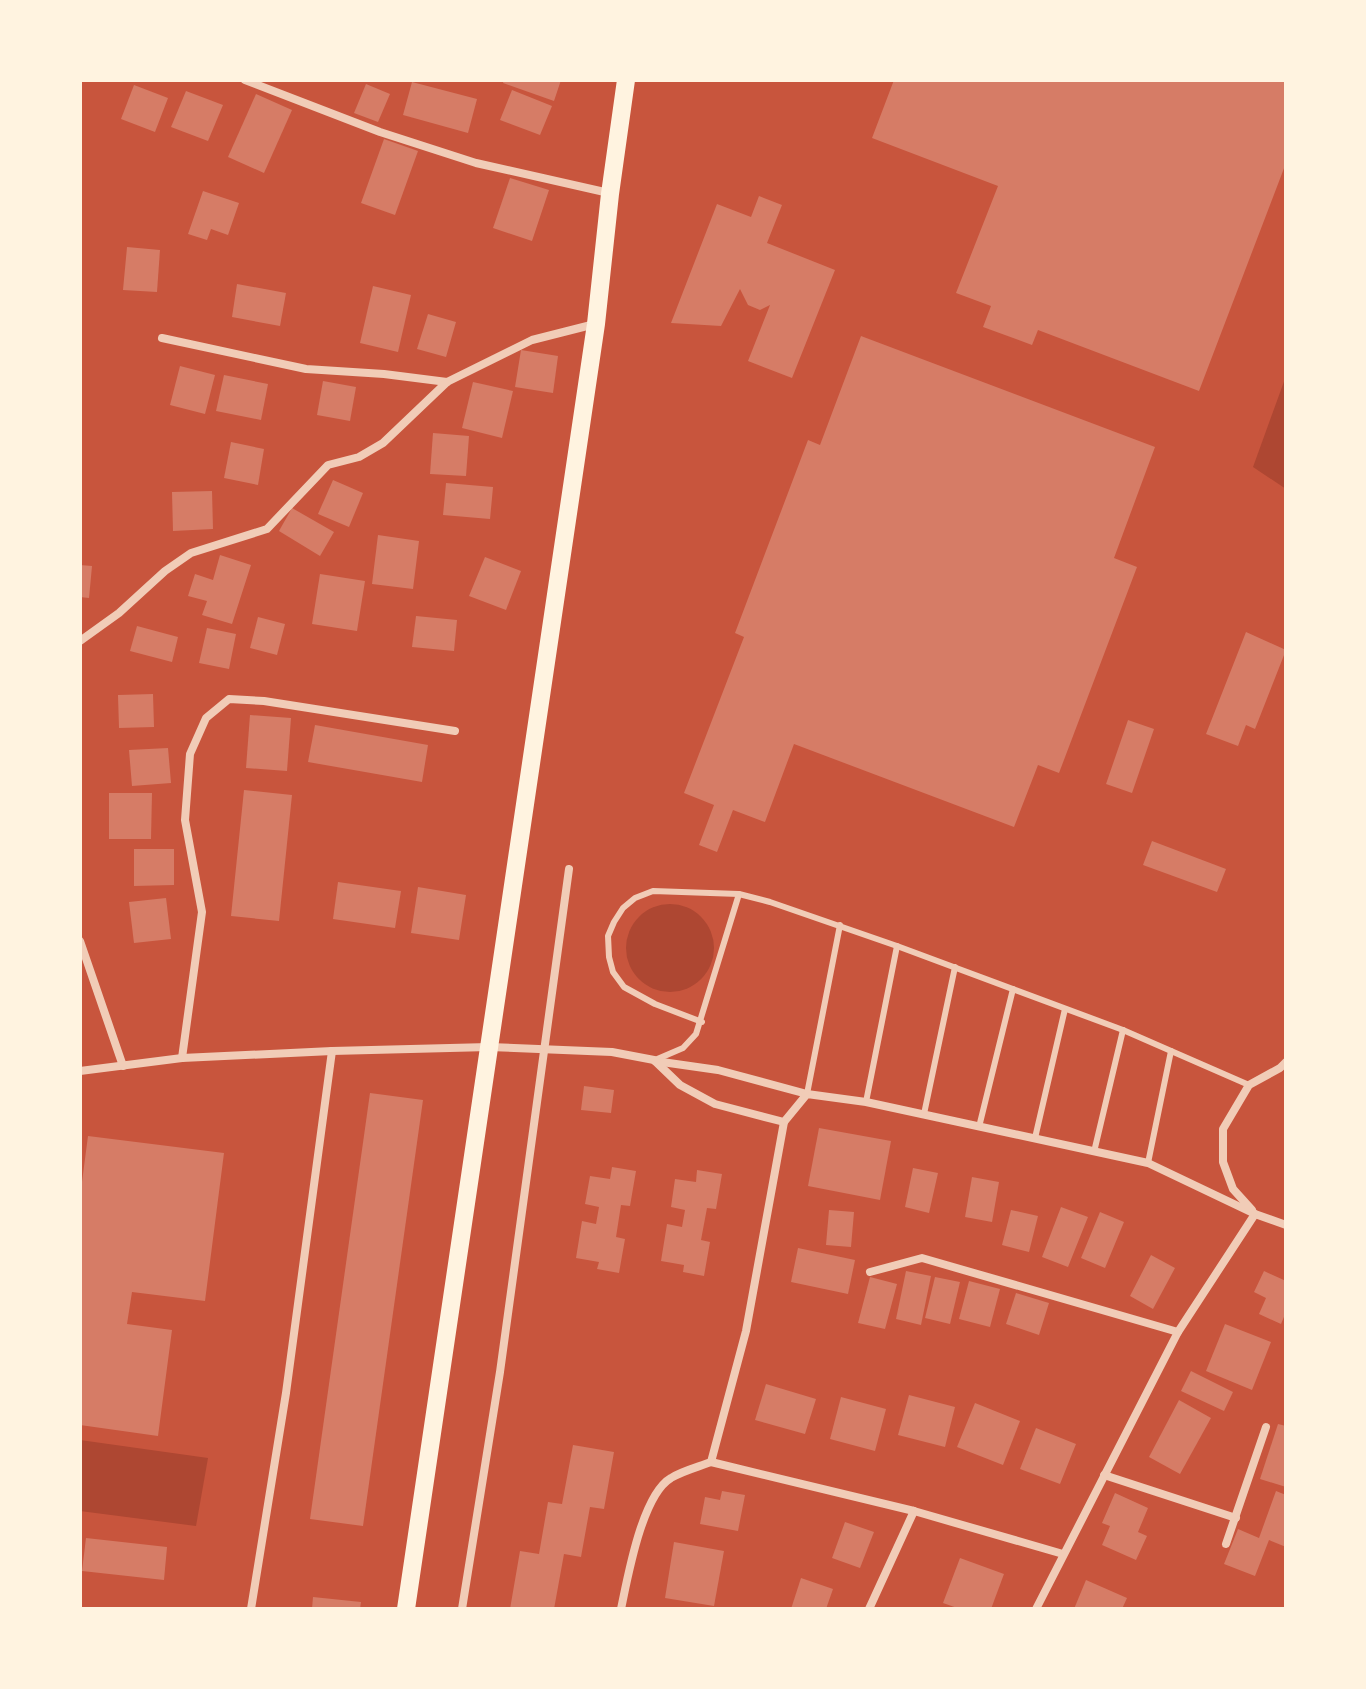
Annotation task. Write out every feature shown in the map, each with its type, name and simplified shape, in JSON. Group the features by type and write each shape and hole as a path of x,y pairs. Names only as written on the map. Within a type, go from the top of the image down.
{"main road":[{"path":"406,1609 596,324 626,80"}],"street":[{"path":"245,80 380,132 476,163 610,194"},
{"path":"80,641 108,622 165,571 191,553 267,529 328,465 359,457 383,443 447,382 532,340 596,324"},
{"path":"162,338 306,369 447,382"},
{"path":"182,1058 202,912 185,820 190,754 206,718 229,699 264,701 455,731"},
{"path":"462,1609 500,1372 569,869"},
{"path":"80,941 123,1066"},
{"path":"80,1071 182,1058 332,1051 489,1047 612,1052 718,1070 807,1094 832,1095 1148,1163 1255,1214 1286,1225"},
{"path":"251,1609 286,1393 332,1051"},
{"path":"654,1060 680,1085 715,1104 784,1122"},
{"path":"1255,1214 1233,1189 1223,1162 1223,1129 1249,1085 1286,1062"},
{"path":"711,1462 746,1331 784,1122 807,1094"},
{"path":"1036,1609 1178,1332 1255,1214"},
{"path":"870,1272 922,1258 1178,1332"},
{"path":"1226,1544 1266,1427"},
{"path":"621,1609 644,1516 653,1495 670,1478 711,1462 914,1511 1063,1554"},
{"path":"1104,1475 1236,1518"},
{"path":"869,1609 914,1511"}],"lane":[{"path":"702,1022 655,1004 624,987 613,972 608,936 623,908 635,898 653,891 739,894 840,925 955,967 1123,1030 1249,1085"},
{"path":"654,1060 683,1048 696,1034 739,894"},
{"path":"807,1094 840,925"},
{"path":"866,1102 897,946"},
{"path":"924,1114 955,967"},
{"path":"979,1127 1013,989"},
{"path":"1035,1138 1065,1009"},
{"path":"1094,1152 1123,1030"},
{"path":"1148,1163 1171,1051"}],"shaded area":[{"path":"1286,376 1286,489 1253,467"},
{"path":"670,904 687,908 701,917 710,931 714,948 710,965 701,979 687,988 670,992 653,988 639,979 630,965 626,948 630,931 639,917 653,908"},
{"path":"80,1440 208,1458 196,1526 80,1511"}],"building":[{"path":"504,80 561,80 554,101 503,83"},
{"path":"894,80 1286,80 1286,163 1199,391 1038,330 1032,345 983,327 991,306 956,293 998,186 872,138"},
{"path":"412,82 477,99 468,133 403,115"},
{"path":"366,84 390,94 378,122 354,113"},
{"path":"134,85 168,98 155,132 121,119"},
{"path":"512,90 552,106 540,135 500,120"},
{"path":"186,91 223,105 208,141 171,127"},
{"path":"256,94 292,110 264,173 228,157"},
{"path":"384,139 418,151 395,215 361,203"},
{"path":"510,178 549,190 532,241 493,228"},
{"path":"203,191 239,203 228,235 211,229 207,240 188,234"},
{"path":"759,196 782,205 767,243 835,270 792,378 748,361 770,305 760,310 748,305 740,289 721,326 671,323 717,204 751,217"},
{"path":"127,247 160,250 157,292 123,290"},
{"path":"237,284 286,293 280,326 232,317"},
{"path":"373,286 411,295 398,352 360,343"},
{"path":"428,314 456,322 446,357 417,349"},
{"path":"861,336 1155,447 1114,558 1137,567 1059,773 1038,765 1014,827 794,744 765,822 733,810 717,852 699,845 714,805 684,793 744,637 735,633 808,440 820,445"},
{"path":"521,350 558,356 553,393 515,387"},
{"path":"180,366 215,375 205,414 170,405"},
{"path":"224,375 268,384 261,420 216,411"},
{"path":"323,381 356,387 350,421 317,415"},
{"path":"473,382 513,391 502,438 462,428"},
{"path":"433,433 469,436 466,476 430,474"},
{"path":"231,442 264,449 258,485 224,478"},
{"path":"333,480 363,493 349,527 318,514"},
{"path":"446,483 493,487 490,519 443,515"},
{"path":"212,491 213,529 173,531 172,492"},
{"path":"292,508 334,532 320,556 279,531"},
{"path":"378,535 419,541 413,589 372,584"},
{"path":"220,555 251,565 232,624 202,615 207,601 188,596 195,574 213,580"},
{"path":"485,557 521,571 506,610 469,596"},
{"path":"80,565 92,566 89,598 80,597"},
{"path":"320,574 365,581 357,631 312,624"},
{"path":"416,616 457,620 454,651 412,647"},
{"path":"258,617 285,624 277,655 250,648"},
{"path":"137,626 178,637 172,662 130,651"},
{"path":"207,628 236,634 229,669 199,663"},
{"path":"1246,632 1286,650 1255,729 1246,725 1238,746 1206,734"},
{"path":"153,694 154,727 119,728 118,695"},
{"path":"250,715 291,718 287,771 246,768"},
{"path":"1128,720 1154,729 1132,793 1106,784"},
{"path":"315,725 428,745 422,782 308,762"},
{"path":"168,748 171,783 132,786 129,750"},
{"path":"244,790 292,795 279,921 231,916"},
{"path":"109,793 152,793 151,839 109,839"},
{"path":"1152,841 1226,869 1217,892 1143,865"},
{"path":"134,849 174,849 174,885 134,886"},
{"path":"338,882 401,891 395,928 333,919"},
{"path":"418,887 466,895 459,940 411,933"},
{"path":"166,898 171,939 134,943 129,902"},
{"path":"584,1086 614,1090 611,1113 581,1110"},
{"path":"370,1093 423,1100 363,1526 310,1519"},
{"path":"819,1128 891,1141 880,1200 808,1186"},
{"path":"88,1136 224,1153 205,1301 132,1292 127,1324 172,1330 158,1436 80,1425 80,1197"},
{"path":"612,1167 636,1171 630,1206 621,1205 616,1237 625,1239 619,1273 597,1269 599,1262 576,1258 582,1221 596,1224 599,1207 585,1204 590,1176 610,1179"},
{"path":"913,1168 938,1173 929,1213 905,1207"},
{"path":"697,1170 722,1174 716,1209 707,1208 701,1240 710,1242 704,1276 683,1272 684,1265 661,1261 667,1224 682,1227 685,1210 671,1207 675,1179 696,1182"},
{"path":"972,1177 999,1182 992,1222 965,1217"},
{"path":"1061,1207 1088,1217 1068,1267 1042,1257"},
{"path":"829,1210 854,1212 851,1247 826,1245"},
{"path":"1011,1210 1038,1216 1029,1252 1002,1245"},
{"path":"1100,1212 1124,1222 1105,1268 1081,1258"},
{"path":"798,1248 855,1260 848,1294 791,1282"},
{"path":"1151,1255 1175,1268 1153,1309 1130,1296"},
{"path":"906,1271 931,1276 921,1325 896,1319"},
{"path":"1264,1271 1286,1281 1286,1312 1281,1324 1259,1314 1266,1298 1254,1292"},
{"path":"870,1277 897,1284 885,1329 858,1323"},
{"path":"935,1277 960,1282 950,1324 925,1318"},
{"path":"969,1281 1000,1289 990,1327 959,1319"},
{"path":"1016,1293 1049,1303 1039,1335 1006,1324"},
{"path":"1225,1324 1271,1342 1252,1390 1206,1371"},
{"path":"1191,1371 1233,1392 1224,1411 1181,1391"},
{"path":"766,1384 816,1399 805,1434 755,1420"},
{"path":"909,1395 955,1407 945,1447 898,1435"},
{"path":"841,1397 886,1409 875,1451 830,1439"},
{"path":"1179,1400 1211,1418 1180,1474 1149,1457"},
{"path":"975,1403 1020,1421 1003,1465 957,1447"},
{"path":"1278,1424 1286,1426 1286,1487 1260,1479"},
{"path":"1036,1428 1076,1444 1060,1484 1020,1469"},
{"path":"573,1445 614,1452 604,1509 590,1507 581,1557 564,1554 554,1609 510,1609 520,1551 539,1554 548,1502 562,1504"},
{"path":"722,1491 745,1495 738,1531 700,1524 705,1497 720,1500"},
{"path":"1276,1491 1286,1495 1286,1547 1269,1540 1255,1576 1224,1564 1238,1529 1259,1538"},
{"path":"1115,1493 1148,1508 1138,1532 1147,1536 1136,1560 1102,1545 1110,1526 1102,1523"},
{"path":"845,1522 874,1532 860,1568 832,1558"},
{"path":"86,1538 167,1547 164,1580 82,1571"},
{"path":"674,1542 724,1551 714,1606 665,1598"},
{"path":"960,1558 1004,1574 991,1609 960,1609 943,1603"},
{"path":"801,1578 833,1589 826,1609 791,1609"},
{"path":"1086,1580 1127,1598 1122,1609 1074,1609"},
{"path":"313,1597 361,1602 360,1609 312,1609"}]}
